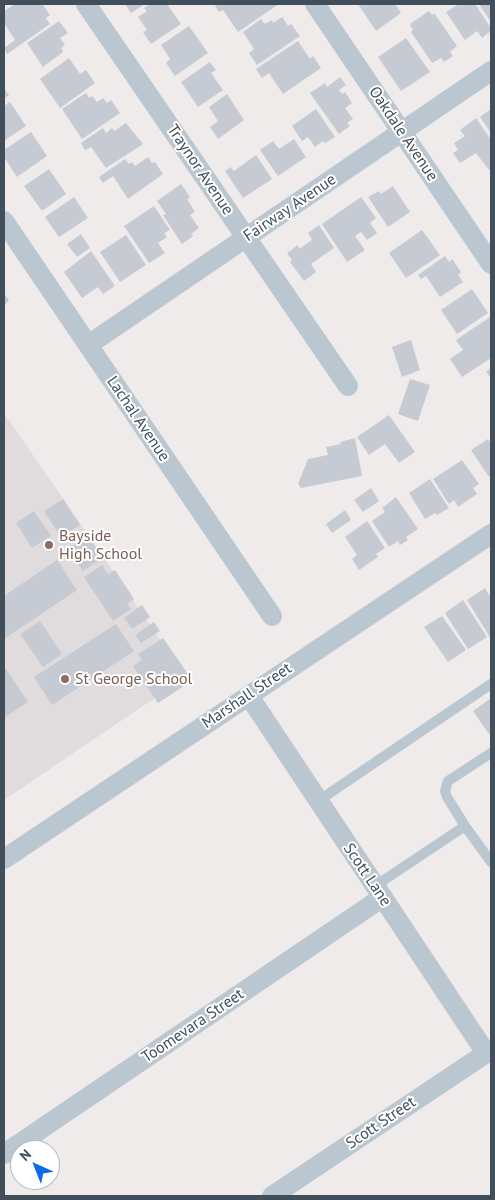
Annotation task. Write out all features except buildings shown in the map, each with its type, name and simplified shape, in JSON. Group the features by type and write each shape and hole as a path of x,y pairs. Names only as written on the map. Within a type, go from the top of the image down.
{"street":[{"name":"Traynor Avenue","path":"86,4 348,386"},
{"name":"Oakdale Avenue","path":"314,4 491,264"},
{"name":"Fairway Avenue","path":"88,345 491,70"},
{"name":"Lachal Avenue","path":"4,221 272,616"},
{"name":"Marshall Street","path":"4,859 491,534"},
{"name":"Scott Lane","path":"248,696 489,1052"},
{"name":"Toomevara Street","path":"4,1154 379,892"},
{"name":"Scott Street","path":"272,1196 489,1052"}],"lane":[{"path":"318,801 491,684"},
{"path":"491,753 448,781 445,791 465,826 491,862"},
{"path":"379,892 465,826"}],"shaded area":[{"name":"Bayside High School","path":"4,413 186,677 4,800"}],"place":[{"name":"Bayside High School","path":"49,545"},
{"name":"St George School","path":"65,679"}]}
